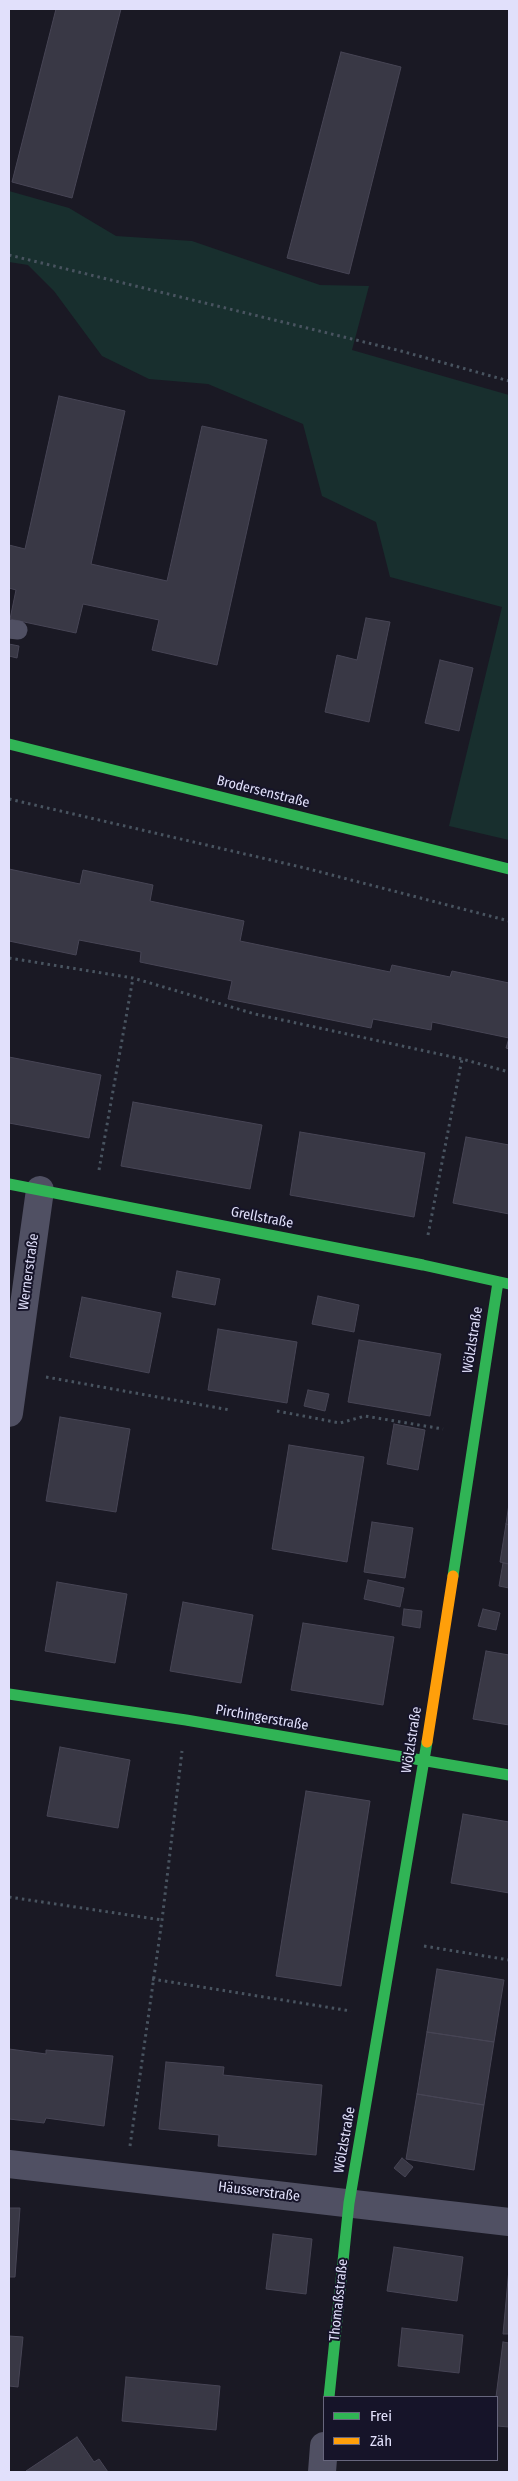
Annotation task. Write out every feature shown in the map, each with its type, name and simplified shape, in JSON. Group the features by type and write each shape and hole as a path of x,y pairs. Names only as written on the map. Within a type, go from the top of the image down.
{"street":[{"name":"Brodersenstraße","path":"9,744 509,869"},
{"name":"Grellstraße","path":"9,1184 423,1265 503,1283"},
{"name":"Wernerstraße","path":"9,1413 40,1190"},
{"name":"Wölzlstraße","path":"349,2203 424,1762 474,1435 503,1283"},
{"name":"Pirchingerstraße","path":"9,1694 186,1720 509,1775"},
{"name":"Häusserstraße","path":"9,2164 126,2176 509,2222"},
{"name":"Thomaßstraße","path":"329,2396 349,2203"},
{"path":"322,2472 323,2459"}],"path":[{"path":"9,255 401,351 509,381"},
{"path":"9,799 305,868 509,920"},
{"path":"9,958 133,978 255,1014 462,1059 509,1072"},
{"path":"93,1200 133,978"},
{"path":"423,1265 462,1059"},
{"path":"15,1371 230,1410"},
{"path":"277,1411 340,1423 365,1416 474,1435"},
{"path":"126,2176 152,1980 162,1920 186,1720"},
{"path":"9,1897 162,1920"},
{"path":"393,1942 509,1960"},
{"path":"152,1980 381,2016"}],"green space":[{"path":"9,191 69,208 116,236 192,241 320,285 369,286 352,350 509,395 509,840 449,826 502,607 390,577 376,522 322,496 303,424 208,384 149,379 102,356 54,291 28,265 9,262"}],"building":[{"path":"56,9 121,9 72,198 12,182"},
{"path":"341,52 401,67 349,274 287,258"},
{"path":"59,396 125,411 91,564 167,581 202,426 267,440 217,665 152,650 159,620 83,604 76,633 10,619 16,590 9,588 9,545 25,549"},
{"path":"366,618 390,622 369,722 325,712 337,655 357,660"},
{"path":"9,644 19,646 17,658 9,656"},
{"path":"440,660 473,668 459,731 425,723"},
{"path":"9,869 80,884 83,870 153,885 150,901 244,921 240,941 390,972 392,965 450,977 452,971 509,983 509,1038 432,1022 431,1030 373,1019 371,1028 228,999 232,981 140,962 141,952 79,940 76,955 9,941"},
{"path":"509,1038 509,1049 506,1048"},
{"path":"9,1057 101,1075 89,1138 9,1123"},
{"path":"133,1102 262,1125 250,1189 121,1166"},
{"path":"300,1132 425,1153 414,1217 290,1195"},
{"path":"466,1137 509,1145 509,1214 453,1203"},
{"path":"177,1271 220,1279 215,1305 172,1297"},
{"path":"318,1296 359,1305 354,1332 312,1324"},
{"path":"82,1297 161,1313 149,1373 70,1357"},
{"path":"218,1329 297,1342 287,1403 208,1390"},
{"path":"359,1340 441,1354 430,1416 348,1402"},
{"path":"308,1390 329,1394 325,1411 304,1406"},
{"path":"60,1417 130,1429 116,1512 46,1501"},
{"path":"394,1424 425,1430 418,1470 387,1464"},
{"path":"289,1445 364,1457 347,1562 272,1549"},
{"path":"509,1504 509,1525 506,1524"},
{"path":"372,1522 413,1528 405,1578 364,1572"},
{"path":"506,1524 509,1525 509,1564 500,1562"},
{"path":"503,1563 509,1564 509,1588 499,1586"},
{"path":"368,1580 404,1588 400,1607 364,1599"},
{"path":"57,1582 127,1594 115,1663 45,1651"},
{"path":"183,1602 253,1615 241,1683 170,1671"},
{"path":"404,1609 422,1611 420,1628 402,1625"},
{"path":"483,1609 500,1613 496,1630 478,1626"},
{"path":"303,1623 394,1637 383,1705 291,1690"},
{"path":"486,1651 509,1655 509,1725 473,1719"},
{"path":"60,1747 130,1760 118,1828 47,1816"},
{"path":"306,1791 370,1801 341,1986 276,1976"},
{"path":"463,1814 509,1822 509,1893 451,1883"},
{"path":"437,1969 504,1980 494,2042 427,2032"},
{"path":"427,2032 494,2042 484,2105 417,2094"},
{"path":"9,2049 46,2054 46,2050 113,2056 104,2126 46,2118 44,2123 9,2119"},
{"path":"166,2062 224,2067 223,2075 322,2085 316,2155 218,2146 219,2135 159,2129"},
{"path":"417,2094 484,2105 474,2170 406,2159"},
{"path":"402,2158 413,2167 405,2177 394,2168"},
{"path":"9,2208 20,2208 15,2277 9,2277"},
{"path":"273,2234 312,2239 306,2294 266,2289"},
{"path":"394,2247 463,2257 457,2301 387,2291"},
{"path":"509,2269 509,2334 503,2334"},
{"path":"402,2328 463,2335 459,2373 398,2366"},
{"path":"9,2336 23,2337 18,2387 9,2386"},
{"path":"503,2342 509,2343 509,2427 498,2426 498,2396 496,2396"},
{"path":"126,2377 220,2386 216,2430 122,2421"},
{"path":"77,2437 94,2462 99,2459 108,2472 26,2471"}],"traffic: fast":[{"path":"9,744 509,869"},
{"path":"9,1184 423,1265 509,1284"},
{"path":"453,1576 498,1282"},
{"path":"9,1694 186,1720 509,1775"},
{"path":"329,2396 349,2203 427,1742"}],"traffic: slow":[{"path":"427,1742 453,1576"}]}
